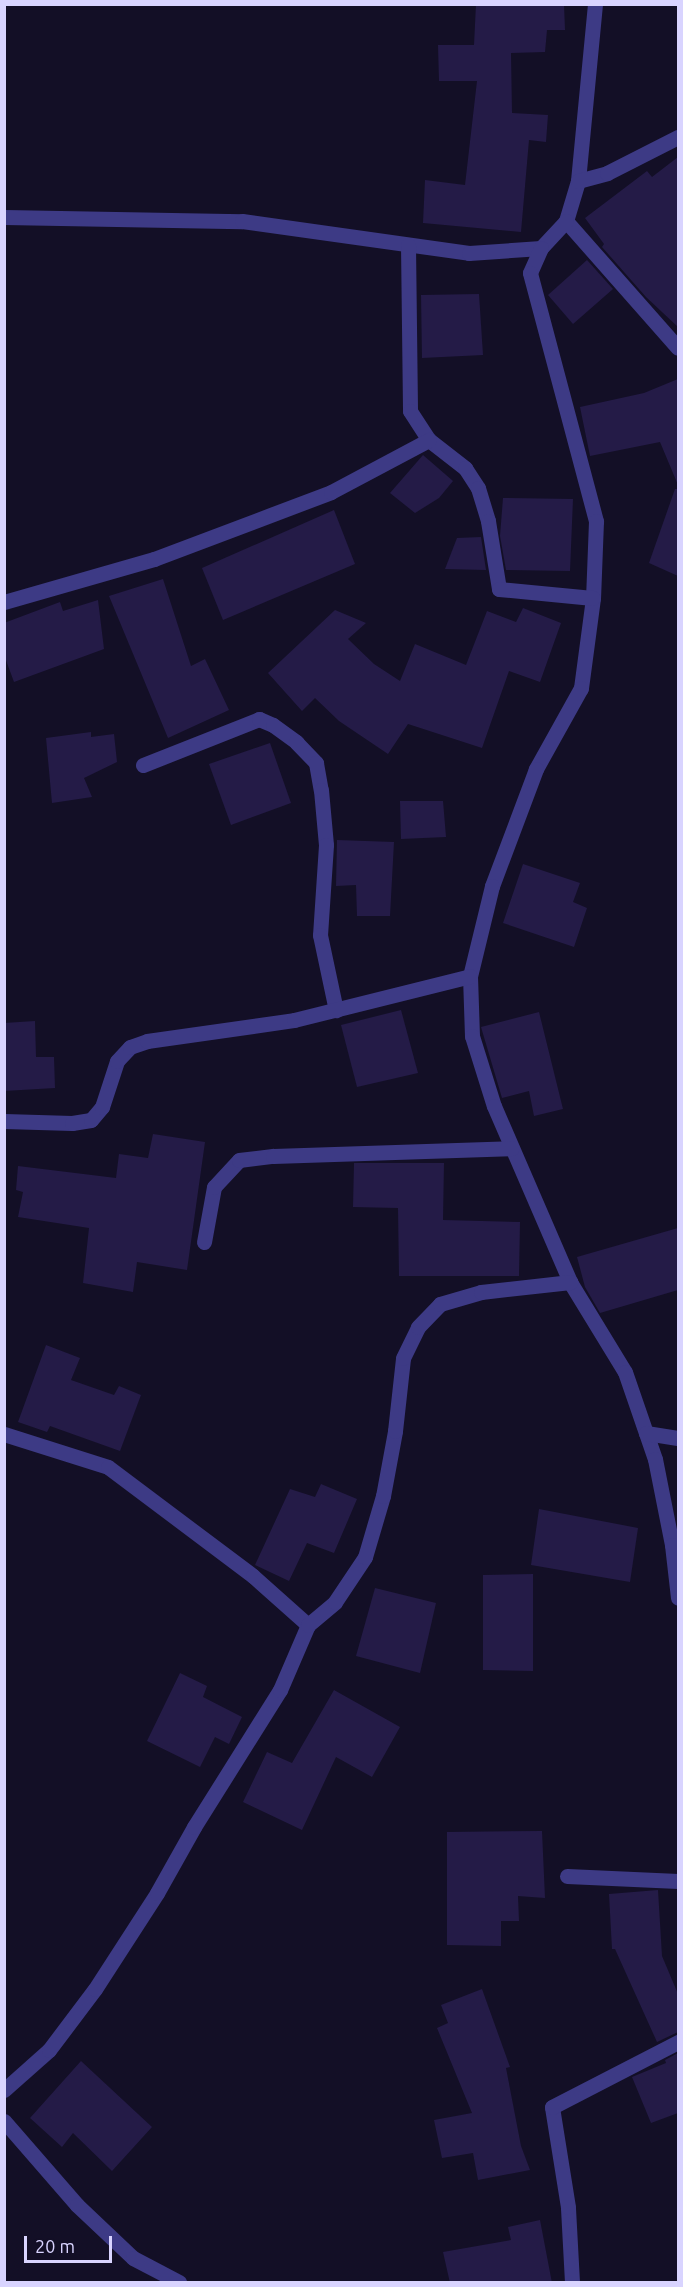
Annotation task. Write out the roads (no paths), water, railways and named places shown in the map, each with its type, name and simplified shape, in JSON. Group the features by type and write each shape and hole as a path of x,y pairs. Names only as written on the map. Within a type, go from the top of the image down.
{"street":[{"path":"596,4 578,181 566,221 541,248 530,273 596,521 593,598 581,688 536,769 492,886 470,976 472,1036 494,1106 570,1282 625,1372 655,1459 672,1545 678,1598"},
{"path":"578,181 608,173 678,136"},
{"path":"4,217 242,221 469,253 541,248"},
{"path":"566,221 678,348"},
{"path":"408,245 410,411 429,440 465,468 478,488 488,521 499,589 593,598"},
{"path":"4,602 153,559 331,492 429,440"},
{"path":"143,765 259,719 273,725 288,736 316,763 326,845 320,935 336,1010"},
{"path":"4,1121 72,1123 91,1120 102,1107 117,1061 130,1047 147,1041 294,1020 470,976"},
{"path":"204,1242 214,1187 238,1160 273,1156 512,1148"},
{"path":"4,2090 49,2050 95,1989 157,1893 194,1827 280,1690 308,1625 335,1602 365,1557 387,1474 403,1358 418,1327 440,1304 460,1298 481,1292 570,1282"},
{"path":"646,1433 678,1438"},
{"path":"4,1434 108,1467 253,1576 308,1625"},
{"path":"567,1876 678,1881"},
{"path":"572,2283 568,2207 552,2107 678,2043"},
{"path":"4,2121 77,2205 134,2258 179,2283"}]}
